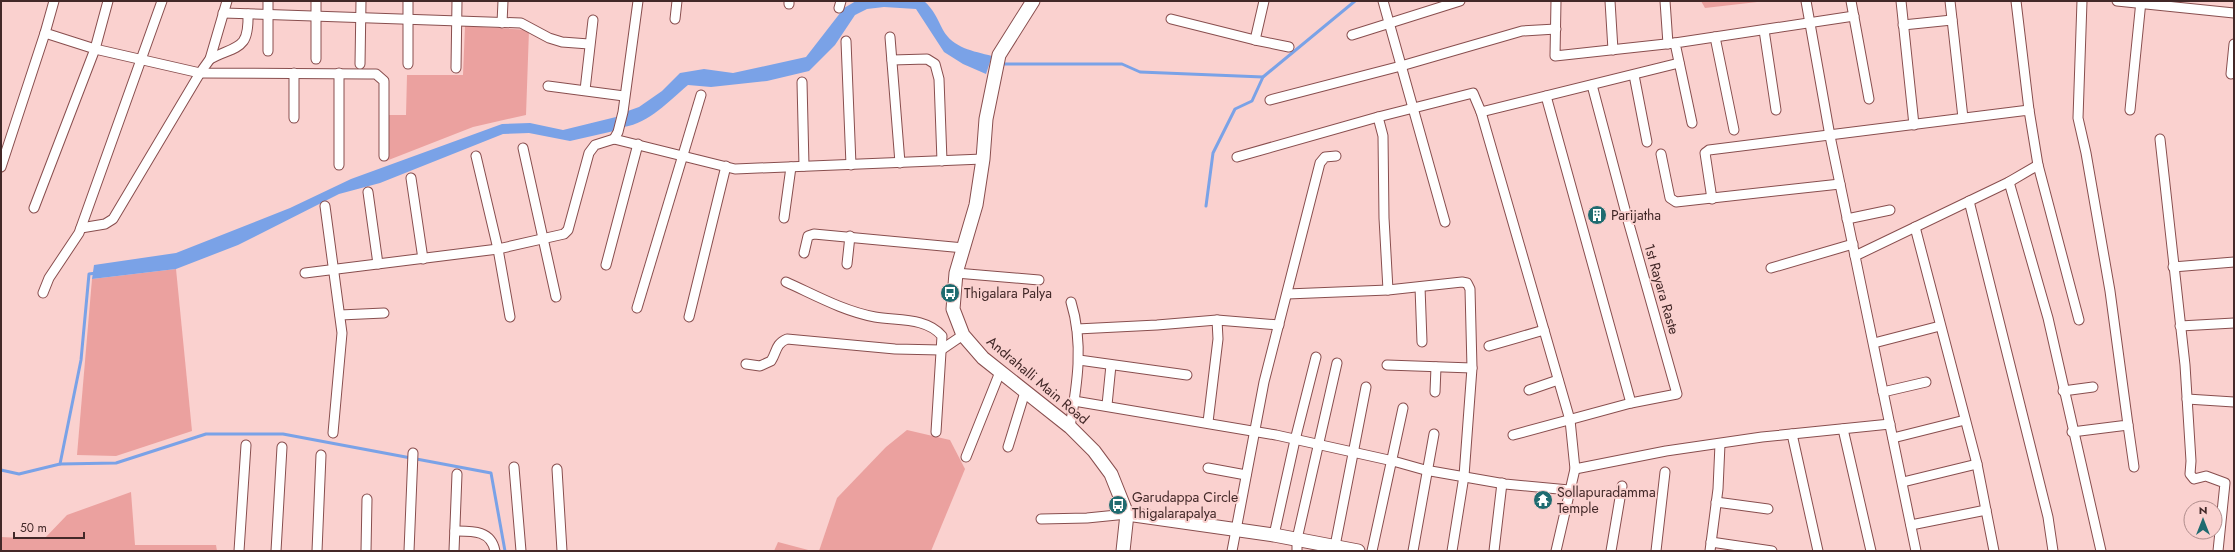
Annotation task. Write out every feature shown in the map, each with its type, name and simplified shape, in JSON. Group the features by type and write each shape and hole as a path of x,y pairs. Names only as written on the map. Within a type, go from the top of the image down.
{"main road":[{"name":"Andrahalli Main Road","path":"1033,1 999,55 994,74 986,119 983,159 976,204 956,273 953,309 963,335 983,358 1070,427 1094,451 1111,474 1127,514 1123,551"},
{"path":"1127,514 1274,535 1297,545 1334,546 1356,551"}],"street":[{"path":"1,167 54,1"},
{"path":"34,208 95,49 108,1"},
{"path":"43,294 50,278 81,228 142,61 162,1"},
{"path":"81,228 105,224 113,219 200,73 210,59 227,1"},
{"path":"268,1 268,51"},
{"path":"316,1 316,59"},
{"path":"360,64 361,1"},
{"path":"408,1 408,64"},
{"path":"456,68 457,1"},
{"path":"502,23 503,1"},
{"path":"616,136 623,112 638,1"},
{"path":"674,19 677,1"},
{"path":"1255,40 1264,1"},
{"path":"1383,1 1445,222"},
{"path":"1352,35 1390,23 1432,5 1460,1"},
{"path":"1556,1 1555,56 1671,43 1854,16"},
{"path":"1610,1 1613,50"},
{"path":"1665,1 1671,43 1679,63 1692,123"},
{"path":"1806,1 1830,136 1903,482 1916,551"},
{"path":"1851,1 1870,99"},
{"path":"1901,1 1914,125"},
{"path":"1950,1 1963,118"},
{"path":"2016,1 2029,110 2038,165 2079,320"},
{"path":"2082,1 2078,118 2086,153 2110,291 2134,467"},
{"path":"2117,1 2141,2 2234,13"},
{"path":"2130,110 2141,2"},
{"path":"223,13 521,23 549,38 562,42 589,44"},
{"path":"210,59 239,47 247,39 248,14"},
{"path":"1171,19 1289,47"},
{"path":"585,90 589,44 593,20"},
{"path":"1903,25 1952,20"},
{"path":"1270,100 1401,66 1522,31 1556,29"},
{"path":"1764,30 1776,110"},
{"path":"45,33 95,49 142,61 200,73 376,74 384,81 384,156"},
{"path":"890,37 900,163"},
{"path":"1715,37 1734,130"},
{"path":"846,41 851,165"},
{"path":"2231,74 2234,44"},
{"path":"892,60 927,59 935,64 939,79 942,161"},
{"path":"1481,112 1634,76 1679,63"},
{"path":"294,73 294,118"},
{"path":"338,73 339,165"},
{"path":"1634,76 1647,142"},
{"path":"802,82 804,166"},
{"name":"1st Rayara Raste","path":"1513,435 1632,403 1677,394 1629,225 1592,85"},
{"path":"548,86 624,96"},
{"path":"1237,157 1378,117 1473,93 1481,112 1570,420 1575,470 1569,490 1556,551"},
{"path":"638,308 701,95"},
{"path":"1546,96 1632,403"},
{"path":"1712,199 1705,153 1709,150 2029,110"},
{"path":"1378,117 1383,136 1388,290"},
{"path":"305,273 498,250 564,234 568,230 589,153 595,145 616,136 638,144 735,169 983,159"},
{"path":"2160,139 2187,399 2191,461 2190,474 2194,479 2206,476 2225,483 2218,551"},
{"path":"606,264 638,144"},
{"path":"524,148 556,297"},
{"path":"1661,154 1670,198 1676,202 1840,184"},
{"path":"476,156 498,250 510,317"},
{"path":"1232,551 1254,431 1320,163 1325,157 1336,156"},
{"path":"1855,256 2009,182 2038,165"},
{"path":"689,317 726,166"},
{"path":"784,218 792,167"},
{"path":"411,178 423,259"},
{"path":"2009,182 2036,273 2101,551"},
{"path":"368,192 378,264"},
{"path":"1969,201 2048,517 2054,551"},
{"path":"325,206 332,270 342,333 333,433"},
{"path":"1847,219 1890,210"},
{"path":"1915,227 1977,464 1994,551"},
{"path":"804,253 810,234 850,236 964,248"},
{"path":"846,264 850,236"},
{"path":"1771,268 1852,244"},
{"path":"2173,267 2234,262"},
{"path":"956,273 1039,280"},
{"path":"786,282 846,310 876,317 923,323 935,328 942,336 936,432"},
{"path":"1287,294 1388,290 1467,283 1470,289 1472,368 1464,476 1452,551"},
{"path":"1420,287 1422,342"},
{"path":"1070,427 1079,360 1078,329 1071,302"},
{"path":"340,315 384,313"},
{"path":"1078,329 1217,320 1279,325"},
{"path":"1208,422 1218,339 1217,320"},
{"path":"2180,326 2234,322"},
{"path":"1874,343 1940,326"},
{"path":"1489,346 1544,330"},
{"path":"746,364 760,366 771,361 776,347 787,339 895,349 941,350 963,335"},
{"path":"1274,535 1295,440 1316,357"},
{"path":"1079,360 1187,375"},
{"path":"1297,545 1337,363"},
{"path":"1107,405 1111,364"},
{"path":"1387,365 1472,368"},
{"path":"1435,392 1436,367"},
{"path":"966,457 1000,372"},
{"path":"1529,390 1558,380"},
{"path":"1884,392 1926,382"},
{"path":"1334,546 1366,387"},
{"path":"2063,391 2093,387"},
{"path":"1008,447 1025,392"},
{"path":"2187,399 2234,402"},
{"path":"1074,401 1208,422 1319,444 1429,470 1502,483 1569,490"},
{"path":"1372,551 1393,461 1403,408"},
{"path":"1893,438 1965,420"},
{"path":"1575,470 1666,451 1792,434 1890,424"},
{"path":"2072,432 2128,425"},
{"path":"1843,429 1871,551"},
{"path":"1414,551 1434,434"},
{"path":"1792,434 1818,551"},
{"path":"1720,444 1716,502 1710,547 1772,551"},
{"path":"239,551 246,445"},
{"path":"276,551 282,447"},
{"path":"317,551 321,456"},
{"path":"409,551 413,458"},
{"path":"1903,482 1977,464"},
{"path":"514,467 521,551"},
{"path":"1208,468 1246,475"},
{"path":"557,469 562,551"},
{"path":"1656,551 1665,472"},
{"path":"454,551 456,474"},
{"path":"1494,551 1502,483"},
{"path":"1611,551 1622,486"},
{"path":"366,551 367,498"},
{"path":"1716,502 1768,509"},
{"path":"1911,525 1986,510"},
{"path":"1041,519 1087,518 1127,514"},
{"path":"455,531 482,533 490,539 495,551"}],"shaded area":[{"path":"1701,1 1766,1 1705,8"},
{"path":"465,26 529,30 526,115 473,127 386,161 387,115 406,115 407,75 463,75"},
{"path":"176,269 192,431 116,456 77,455 92,279"},
{"path":"907,430 950,440 965,469 931,551 819,551 837,498 886,447"},
{"path":"131,492 135,545 216,545 217,551 1,551 1,537 44,539 67,515"},
{"path":"778,542 812,551 774,551"}],"water":[{"path":"856,1 924,1 933,11 943,30 952,41 964,48 992,56 986,74 963,64 944,52 916,9 884,7 867,9 855,15 835,45 809,71 767,81 711,87 688,85 650,116 633,125 624,127 625,112 639,107 662,91 680,73 704,69 733,73 806,57 844,8"},
{"path":"616,117 614,131 570,141 529,133 503,134 380,183 339,194 238,245 176,269 92,279 94,265 176,253 290,208 351,179 502,124 530,123 563,130"}],"waterway":[{"path":"1206,206 1213,153 1235,109 1252,101 1263,77 1355,1"},
{"path":"1001,64 1122,64 1140,72 1263,77"},
{"path":"1,470 19,474 60,464 81,360 89,274 96,273"},
{"path":"60,464 116,463 206,434 283,434 491,473 505,551"}],"place":[{"name":"Parijatha","path":"1597,215"},
{"name":"Thigalara Palya","path":"950,293"},
{"name":"Sollapuradamma Temple","path":"1543,500"},
{"name":"Garudappa Circle Thigalarapalya","path":"1118,505"}]}
